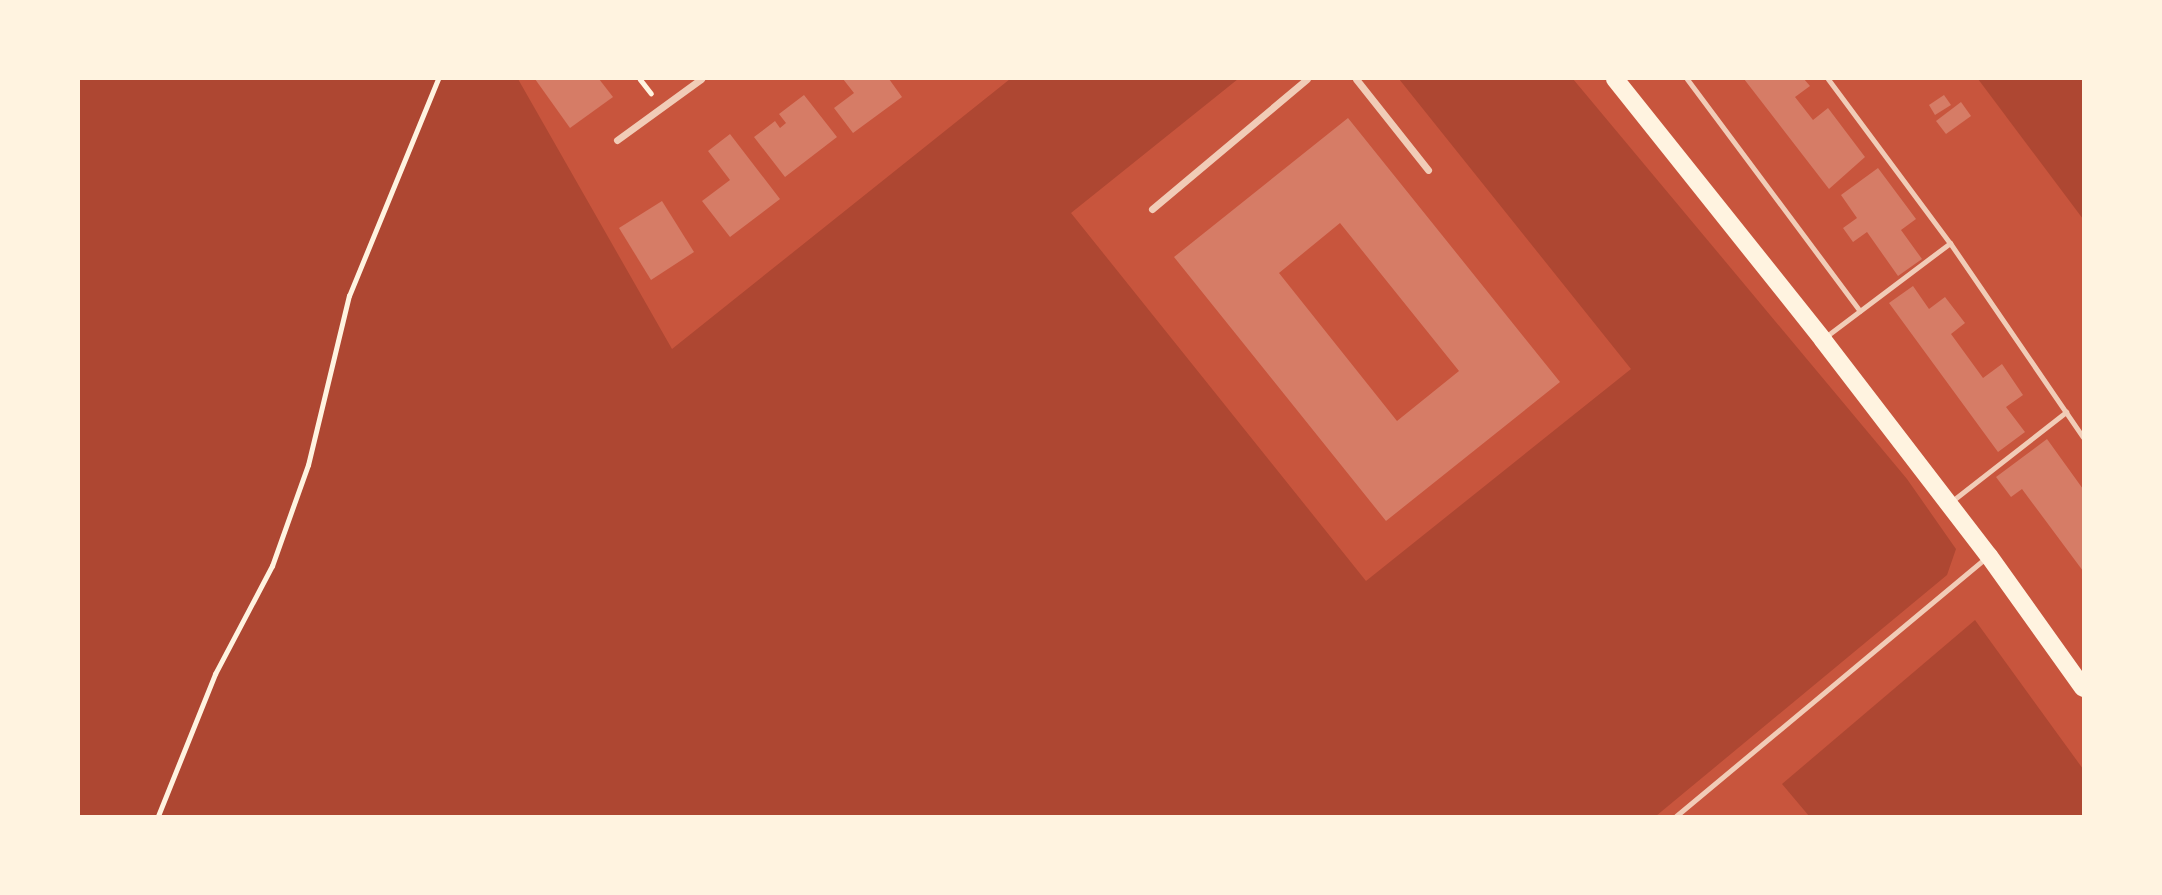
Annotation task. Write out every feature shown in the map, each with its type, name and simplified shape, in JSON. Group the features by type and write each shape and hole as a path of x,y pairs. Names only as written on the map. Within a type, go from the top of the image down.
{"main road":[{"path":"1615,79 1989,556 2083,688"}],"street":[{"path":"617,140 701,79"},
{"path":"1152,209 1307,79"},
{"path":"1356,79 1428,170"}],"lane":[{"path":"1687,79 1860,311"},
{"path":"1828,79 1950,243 2083,437"},
{"path":"1822,340 1950,243"},
{"path":"1948,504 2066,412"},
{"path":"1676,816 1989,556"}],"path":[{"path":"158,816 215,674 272,566 308,464 349,296 438,79"}],"shaded area":[{"path":"79,79 518,79 672,349 1010,79 1238,79 1071,213 1366,581 1631,369 1399,79 1573,79 1907,479 1956,549 1947,575 1656,816 79,816"},
{"path":"1978,79 2083,79 2083,219"},
{"path":"1975,620 2083,769 2083,816 1809,816 1782,784"}],"building":[{"path":"535,79 599,79 613,97 570,128"},
{"path":"843,79 889,79 902,97 853,133 834,108 854,93"},
{"path":"1744,79 1804,79 1810,86 1795,97 1813,120 1828,108 1865,157 1829,189"},
{"path":"804,95 837,137 785,177 754,137 775,121 780,128 786,123 779,114"},
{"path":"1944,95 1951,105 1935,115 1929,105"},
{"path":"1961,102 1971,116 1946,134 1936,121"},
{"path":"1348,118 1560,382 1386,521 1174,257","holes":["1340,223 1459,371 1397,421 1279,273"]},
{"path":"730,134 780,199 730,237 702,201 730,180 708,151"},
{"path":"1878,168 1916,219 1901,230 1922,259 1898,276 1867,232 1853,242 1843,228 1857,218 1841,195"},
{"path":"662,201 694,252 651,280 619,228"},
{"path":"1913,286 1929,309 1945,297 1965,323 1951,334 1983,378 2002,364 2023,395 2006,407 2025,432 1998,452 1889,303"},
{"path":"2047,439 2083,489 2083,571 2022,489 2011,497 1996,477"}]}
